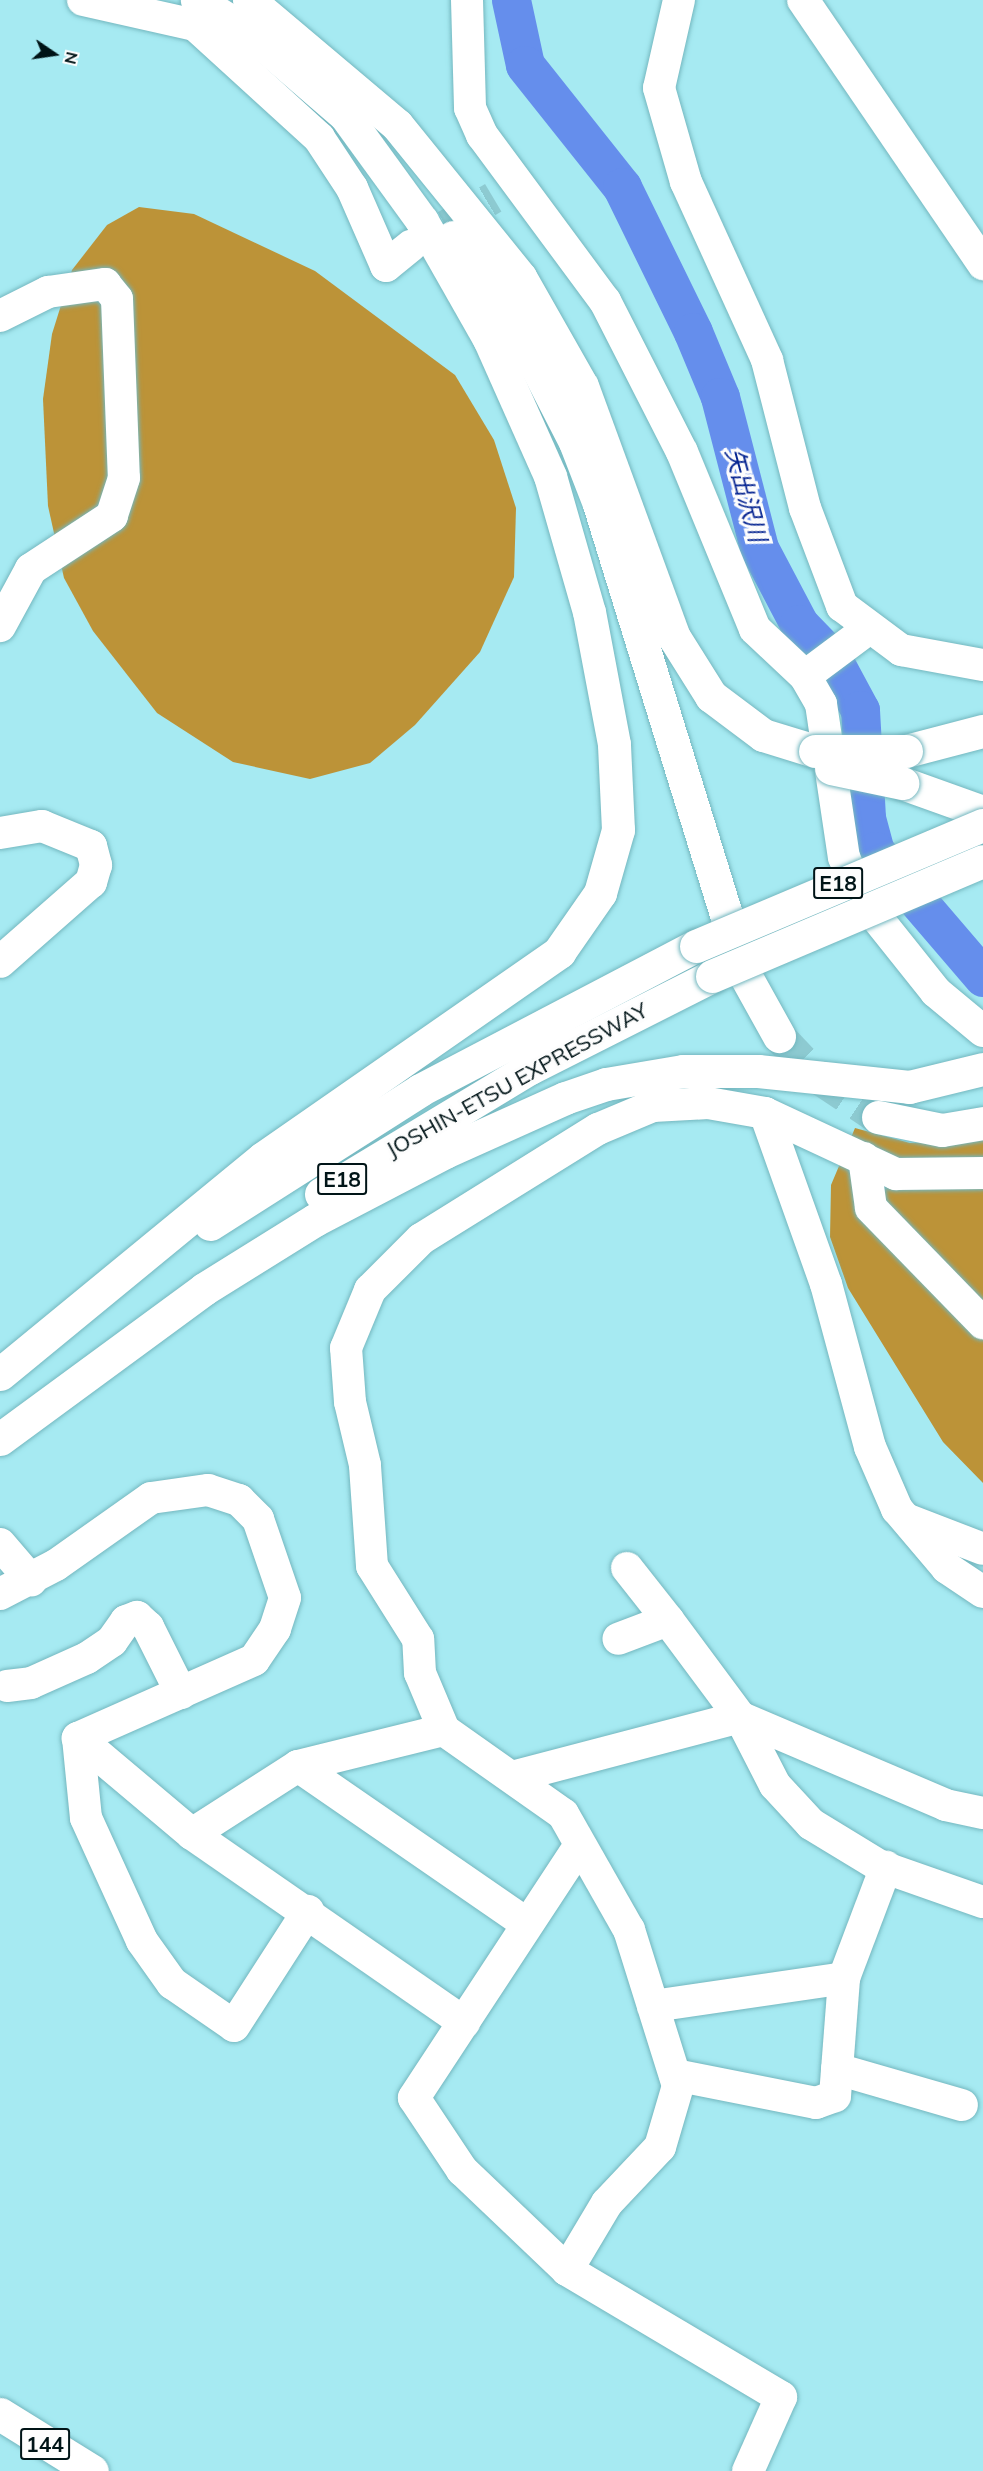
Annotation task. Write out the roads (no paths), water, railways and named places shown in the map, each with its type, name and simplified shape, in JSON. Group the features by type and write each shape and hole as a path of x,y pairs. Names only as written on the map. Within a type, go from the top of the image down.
{"highway":[{"path":"197,0 260,41 345,115 397,167 482,274 549,385 599,504 745,975 779,1036"},
{"path":"249,0 397,124 520,278 582,386 674,637 711,696 761,741 902,783 983,812"},
{"path":"0,1376 263,1158 559,952 582,925 610,863 618,811 612,734 589,612 550,476 457,278 345,115"},
{"path":"815,758 906,751 983,731"},
{"name":"JOSHIN-ETSU EXPRESSWAY","path":"0,1376 197,1233 323,1149 513,1037 696,946 983,825"},
{"name":"JOSHIN-ETSU EXPRESSWAY","path":"0,1427 120,1334 344,1178 530,1068 712,976 983,861"},
{"path":"0,1439 204,1289 315,1220 389,1179 565,1098 606,1084 683,1071 758,1071 909,1086 983,1069"},
{"path":"878,1117 942,1130 983,1123"},
{"name":"144","path":"0,2414 78,2468"}],"street":[{"path":"83,0 195,25 319,138 352,188 386,266 411,246"},
{"path":"467,0 470,108 503,191 604,301 682,452 755,629 810,672 821,704 844,857 861,898 936,992 983,1031"},
{"path":"679,0 658,88 686,182 767,360 806,508 842,606 863,632 901,650 983,665"},
{"path":"802,0 983,264"},
{"path":"0,316 48,292 105,284 117,299 124,478 112,516 31,569 0,626"},
{"path":"810,672 863,632"},
{"path":"0,833 42,826 91,846 96,865 91,882 0,962"},
{"path":"567,2271 607,2203 660,2147 678,2086 629,1930 578,1848 563,1814 444,1730 420,1672 418,1638 372,1566 365,1465 350,1402 346,1348 370,1290 421,1239 598,1129 653,1106 708,1103 765,1113 896,1174 983,1173"},
{"path":"765,1113 826,1284 870,1447 905,1519 947,1568 983,1592"},
{"path":"864,1158 871,1208 983,1323"},
{"path":"0,1594 16,1563 151,1498 208,1490 239,1500 258,1519 285,1598 275,1629 254,1660 78,1738"},
{"path":"905,1519 983,1549"},
{"path":"627,1568 740,1718 775,1785 811,1824 886,1867 983,1902"},
{"path":"6,1686 31,1683 87,1658 112,1641 126,1620 137,1617 148,1627 181,1693"},
{"path":"618,1639 668,1620"},
{"path":"512,1777 740,1718 946,1805 983,1812"},
{"path":"192,1834 298,1766 444,1730"},
{"path":"78,1738 192,1834 308,1911 464,2022"},
{"path":"78,1738 86,1818 142,1941 172,1983 234,2026 308,1911"},
{"path":"298,1766 526,1923"},
{"path":"578,1848 526,1923 414,2098 462,2170 567,2271 781,2397 748,2471"},
{"path":"675,2075 816,2103 835,2096 844,1978 886,1867"},
{"path":"653,2006 844,1978"},
{"path":"837,2069 962,2104"}],"waterway":[{"name":"矢出沢川","path":"511,0 525,65 622,187 693,332 720,397 759,548 799,624 832,658 860,710 866,818 875,851 983,977"}],"tunnel":[{"path":"446,226 493,198"},
{"path":"779,1036 818,1077 878,1117"}]}
